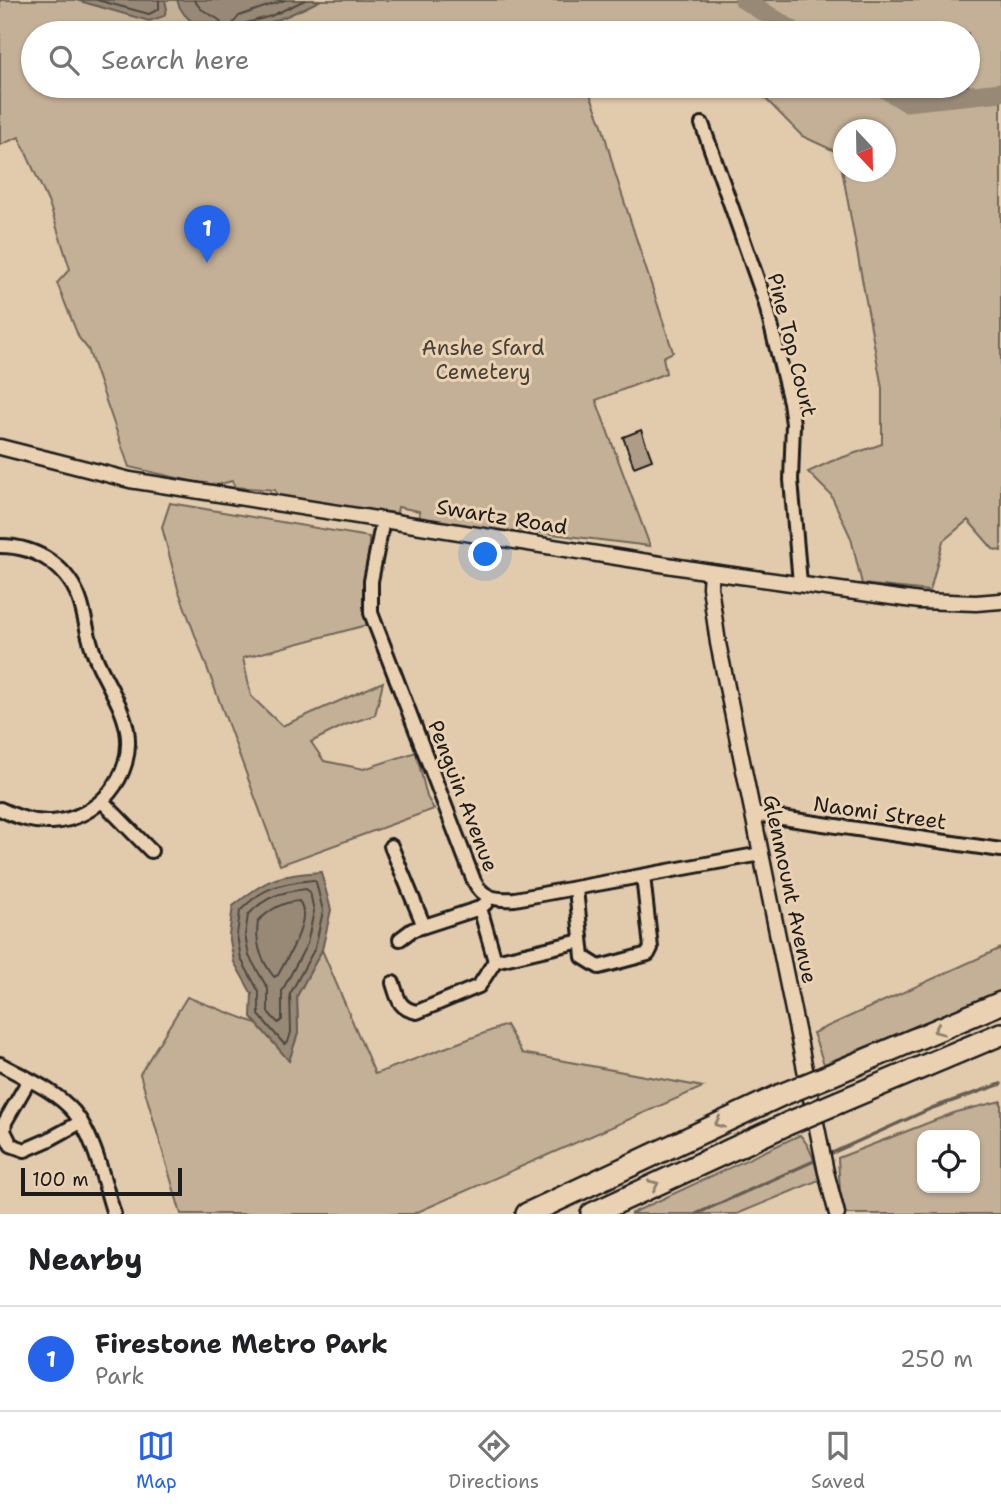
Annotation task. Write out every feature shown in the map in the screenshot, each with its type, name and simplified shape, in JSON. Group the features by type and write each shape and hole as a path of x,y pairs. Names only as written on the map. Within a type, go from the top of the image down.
{"highway":[{"path":"527,1214 781,1095 1001,1003"},
{"path":"592,1214 787,1124 1001,1034"}],"street":[{"name":"Pine Top Court","path":"702,124 765,301 790,402 793,424 791,480 800,583"},
{"name":"Swartz Road","path":"0,447 130,480 711,572 920,601 1001,601"},
{"name":"Penguin Avenue","path":"383,520 370,597 375,627 474,881 482,893 491,899 515,899 761,854"},
{"path":"0,546 31,550 50,560 64,572 78,596 95,657 124,719 128,739 121,775 102,800 84,813 54,822 26,820 0,809"},
{"name":"Glenmount Avenue","path":"711,572 709,587 713,613 826,1172 837,1214"},
{"path":"102,800 151,851"},
{"name":"Naomi Street","path":"754,814 1001,850"},
{"path":"391,846 424,926"},
{"path":"576,889 583,957 599,967 648,954 651,948 643,876"},
{"path":"400,939 412,930 480,908 491,899"},
{"path":"480,908 495,961"},
{"path":"393,983 399,1004 407,1010 417,1012 479,986 495,961 582,941"},
{"path":"0,1064 66,1104 80,1122 94,1152 114,1214"},
{"path":"29,1080 5,1122 4,1130 11,1145 25,1150 80,1122"}],"green space":[{"name":"Anshe Sfard Cemetery","path":"0,0 1001,0 1001,551 993,549 968,520 943,541 930,591 862,584 851,538 831,495 808,472 882,444 882,388 844,182 896,182 896,119 833,119 833,150 802,136 765,98 980,98 980,21 21,21 21,98 592,98 673,352 663,357 666,373 596,400 650,546 519,530 515,534 420,518 419,511 398,507 397,513 278,499 275,490 235,487 232,481 213,486 129,467 88,349 79,338 57,283 70,269 50,206 19,137 0,145"},
{"path":"170,503 369,537 367,625 243,658 251,696 282,726 383,682 375,715 345,725 311,742 324,761 364,769 416,752 427,797 434,809 280,865 178,589 162,527"},
{"path":"1001,948 1001,991 824,1064 813,1033"},
{"path":"322,950 375,1074 506,1025 522,1053 703,1087 413,1214 181,1214 140,1074 187,997 256,1023 289,1060 298,1033 297,996"},
{"path":"1001,1101 1001,1214 846,1214 840,1191 838,1158 956,1112"},
{"path":"800,1135 810,1151 819,1180 737,1214 630,1214"}],"water":[{"path":"76,0 165,0 167,9 164,16 149,21"},
{"path":"177,0 321,0 274,21 191,21"},
{"path":"321,872 331,910 322,950 297,996 298,1033 289,1061 251,1017 252,994 234,962 229,935 233,906 274,880"}],"building":[{"path":"641,430 652,460 634,467 623,437"}],"waterway":[{"path":"744,0 778,21"},
{"path":"980,94 1001,92"},
{"path":"900,98 906,102 944,98"},
{"path":"832,1153 932,1108 1001,1084"},
{"path":"696,1214 814,1161"}],"place":[{"name":"Firestone Metro Park","path":"207,263"}]}
